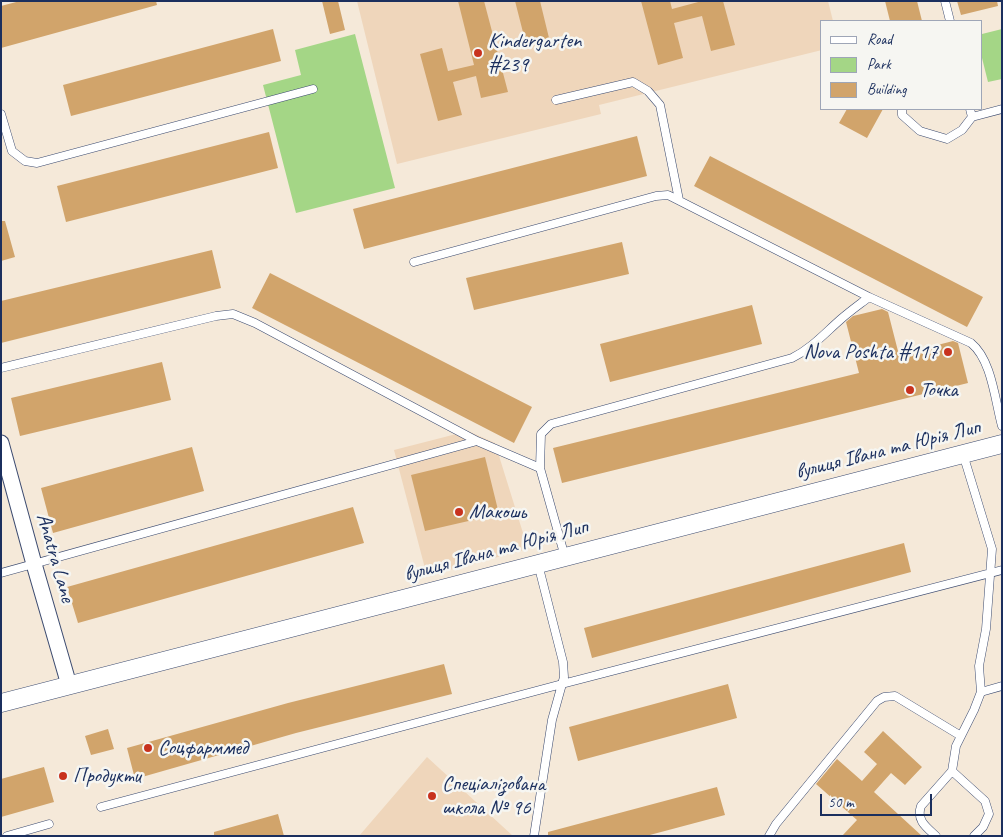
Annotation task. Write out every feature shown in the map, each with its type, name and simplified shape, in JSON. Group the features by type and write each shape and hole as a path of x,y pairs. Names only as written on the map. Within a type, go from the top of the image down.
{"street":[{"name":"Anatra Lane","path":"1,443 69,685"},
{"name":"вулиця Івана та Юрія Лип","path":"1,703 1002,444"}],"lane":[{"path":"946,1 950,20"},
{"path":"556,100 633,82 648,91 660,105 680,200"},
{"path":"1,114 12,151 25,161 37,162 313,89"},
{"path":"902,110 902,115 920,131 947,139 962,130 972,117 1002,109"},
{"path":"970,110 972,117"},
{"path":"414,262 656,196 668,195 869,297 971,343 978,349 986,364 1002,426"},
{"path":"565,557 540,468 541,434 550,424 792,358 817,342 842,318 869,297"},
{"path":"1,368 216,316 233,314 255,323 477,441 540,468"},
{"path":"1,573 477,441"},
{"path":"936,836 922,823 919,812 921,806 952,771 956,746 981,692 979,666 986,629 992,549 963,454"},
{"path":"534,836 552,720 564,677 563,662 538,564"},
{"path":"101,807 562,684 1002,570"},
{"path":"981,692 1002,686"},
{"path":"769,836 776,824 877,701 884,697 895,696 961,736"},
{"path":"952,771 985,801 989,814 982,827 974,836"},
{"path":"7,836 48,824"}],"shaded area":[{"name":"Kindergarten #239","path":"357,1 828,1 833,20 820,20 820,50 599,105 601,114 397,164"},
{"path":"468,431 495,443 528,549 427,576 394,450"},
{"name":"Спеціалізована школа № 96","path":"427,757 513,836 359,836"}],"green space":[{"path":"1002,29 1002,79 988,82 983,62 983,34"},
{"path":"355,34 395,188 296,213 263,85 301,75 295,50"}],"building":[{"path":"20,1 156,1 157,5 1,48 1,6"},
{"path":"322,1 338,1 345,30 330,34"},
{"path":"458,1 484,1 508,92 481,98 476,76 453,82 462,115 438,121 420,54 442,48 448,71 474,65"},
{"path":"515,1 540,1 549,38 526,44"},
{"path":"641,1 670,1 672,9 702,1 723,1 735,45 711,51 702,16 674,23 683,58 658,65"},
{"path":"885,1 917,1 922,20 890,20"},
{"path":"957,1 997,1 998,6 961,15"},
{"path":"273,29 281,61 71,116 63,85"},
{"path":"846,110 882,110 867,138 839,123"},
{"path":"269,132 278,168 66,222 57,186"},
{"path":"637,136 647,176 364,249 353,209"},
{"path":"710,156 983,297 967,327 694,186"},
{"path":"1,221 5,221 15,257 1,261"},
{"path":"622,242 629,274 474,310 466,278"},
{"path":"212,250 221,288 1,343 1,301"},
{"path":"270,273 532,407 514,443 252,308"},
{"path":"752,305 762,344 610,382 600,344"},
{"path":"882,309 888,312 899,355 953,341 958,343 968,383 562,483 553,448 859,373 846,322 853,316"},
{"path":"162,362 171,400 20,436 11,398"},
{"path":"192,447 204,491 53,533 41,488"},
{"path":"485,457 499,514 425,531 411,475"},
{"path":"353,507 364,543 78,623 67,587"},
{"path":"904,543 911,572 592,658 584,628"},
{"path":"444,664 452,694 296,733 135,779 127,748 288,703"},
{"path":"728,684 737,718 578,761 569,727"},
{"path":"108,729 114,749 91,755 85,736"},
{"path":"883,731 922,767 905,785 891,773 874,792 922,836 842,836 857,820 816,784 837,759 862,781 877,764 864,752"},
{"path":"44,767 54,802 1,817 1,779"},
{"path":"717,787 725,815 646,836 548,836 548,832"},
{"path":"278,814 284,836 214,836 214,832"}],"place":[{"name":"Kindergarten #239","path":"478,53"},
{"name":"Nova Poshta #117","path":"948,352"},
{"name":"Точка","path":"910,390"},
{"name":"Макошь","path":"459,512"},
{"name":"Соцфарммед","path":"148,748"},
{"name":"Продукти","path":"63,776"},
{"name":"Спеціалізована школа № 96","path":"432,796"}]}
